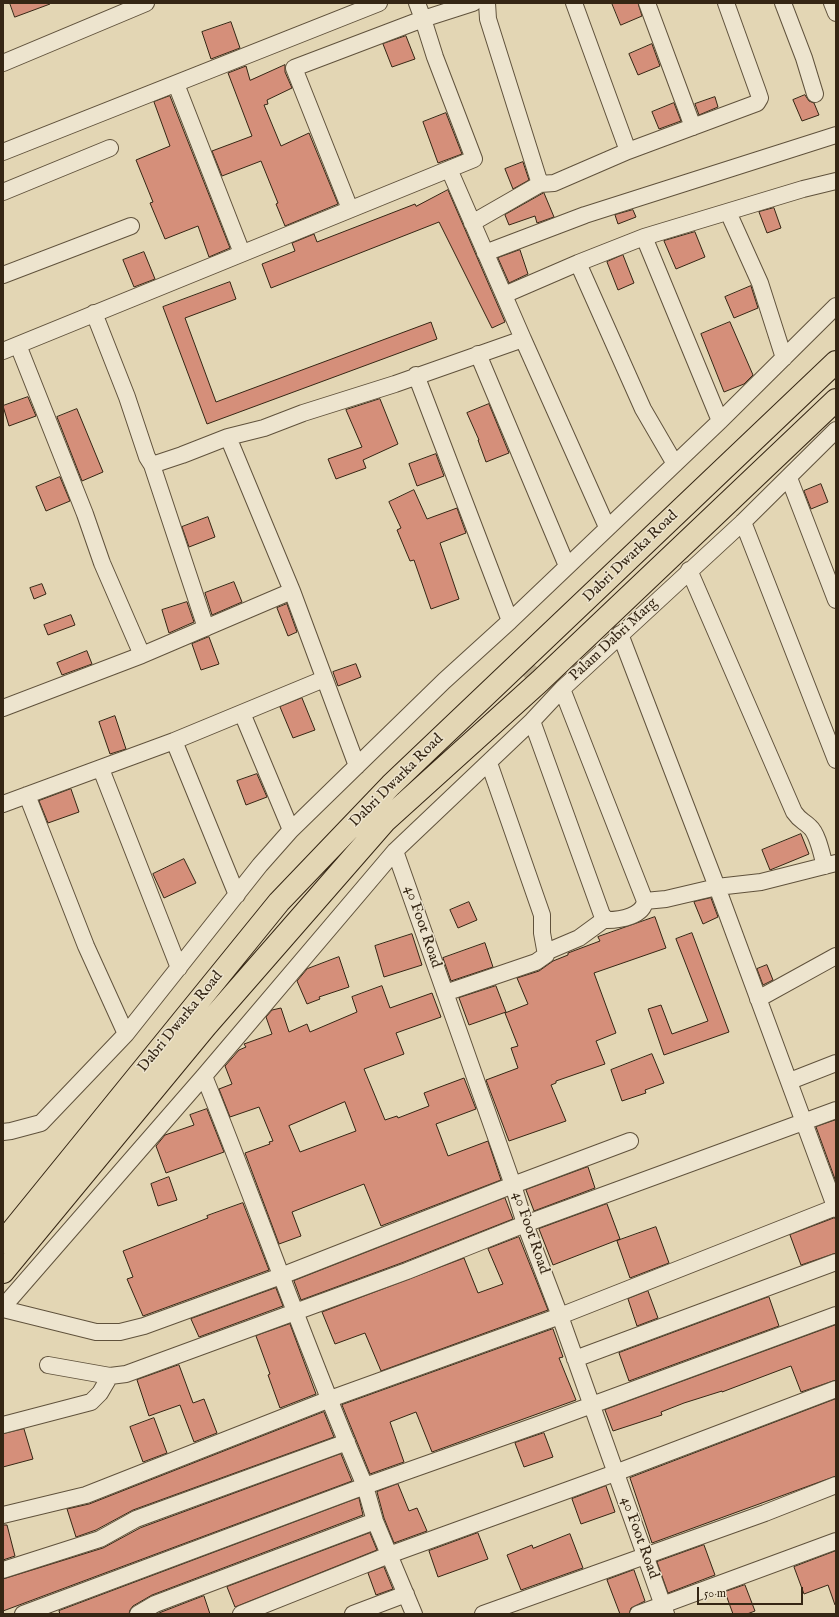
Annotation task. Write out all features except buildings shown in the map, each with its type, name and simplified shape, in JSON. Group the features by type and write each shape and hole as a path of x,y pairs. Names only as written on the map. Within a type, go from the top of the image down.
{"main road":[{"name":"Dabri Dwarka Road","path":"3,1242 285,896 391,785 836,362"},
{"name":"Dabri Dwarka Road","path":"3,1272 206,1026 385,821 546,676 836,400"}],"street":[{"path":"3,63 146,3"},
{"path":"3,152 379,3"},
{"path":"3,351 474,159 435,58 417,3"},
{"path":"350,209 294,68 423,19 474,3"},
{"path":"487,3 488,19 540,184"},
{"path":"574,3 628,151"},
{"path":"647,3 693,127"},
{"path":"472,223 540,184 554,182 628,151 757,103 760,98 726,3"},
{"path":"783,3 804,58 815,94"},
{"path":"832,3 836,13"},
{"path":"176,84 242,253"},
{"path":"485,252 585,215 836,134"},
{"path":"3,192 110,148"},
{"path":"449,169 607,527"},
{"path":"504,295 578,263 644,237 803,189 836,181"},
{"path":"728,212 760,283 784,358"},
{"path":"3,275 131,226"},
{"path":"644,237 720,421"},
{"path":"578,263 643,409 675,464"},
{"path":"3,1132 41,1123 126,1034 291,830 449,677 720,421 836,306"},
{"path":"94,313 127,397 147,457 152,465 206,628"},
{"path":"152,465 228,437 264,428 302,413 395,384 416,375 523,339"},
{"path":"18,345 85,514 102,563 142,655"},
{"path":"478,354 567,566"},
{"path":"416,375 510,621"},
{"name":"Palam Dabri Marg","path":"3,1308 204,1076 395,851 430,816 532,721 562,689 620,634 743,522 836,430"},
{"path":"228,437 292,591 357,766"},
{"path":"789,478 836,600"},
{"path":"743,522 836,760"},
{"path":"645,901 717,887 761,882 830,864 811,828 800,821 794,812 689,570"},
{"path":"3,708 142,655 292,591"},
{"path":"3,1515 86,1495 330,1399 560,1316 836,1208 717,887 620,634"},
{"path":"3,804 174,741 324,679"},
{"path":"546,952 579,938 605,919 616,920 638,913 643,909 645,901 562,689"},
{"path":"242,713 291,830"},
{"path":"532,721 602,915 605,919"},
{"path":"174,741 237,895"},
{"path":"445,993 536,962 544,958 546,952 542,933 542,915 489,762"},
{"path":"101,769 179,968"},
{"path":"27,795 86,946 126,1034"},
{"name":"40 Foot Road","path":"395,851 513,1185 525,1224 560,1316 664,1609"},
{"path":"758,999 836,956"},
{"path":"790,1081 836,1063"},
{"path":"204,1076 295,1312 365,1486 375,1522 414,1614"},
{"path":"48,1365 110,1376 126,1374 407,1271 525,1224 836,1110"},
{"path":"3,1308 96,1332 120,1332 144,1326 281,1276 630,1141"},
{"path":"575,1360 836,1262"},
{"path":"24,1614 365,1486 836,1315"},
{"path":"3,1425 91,1402 100,1393 110,1376"},
{"path":"241,1614 389,1555 616,1473 836,1389"},
{"path":"3,1570 100,1540 136,1519 347,1442"},
{"path":"483,1614 836,1485"},
{"path":"138,1614 155,1604 375,1522"},
{"path":"638,1614 664,1609 836,1541"},
{"path":"353,1614 406,1594"}],"tunnel":[{"path":"520,662 540,681"}]}
